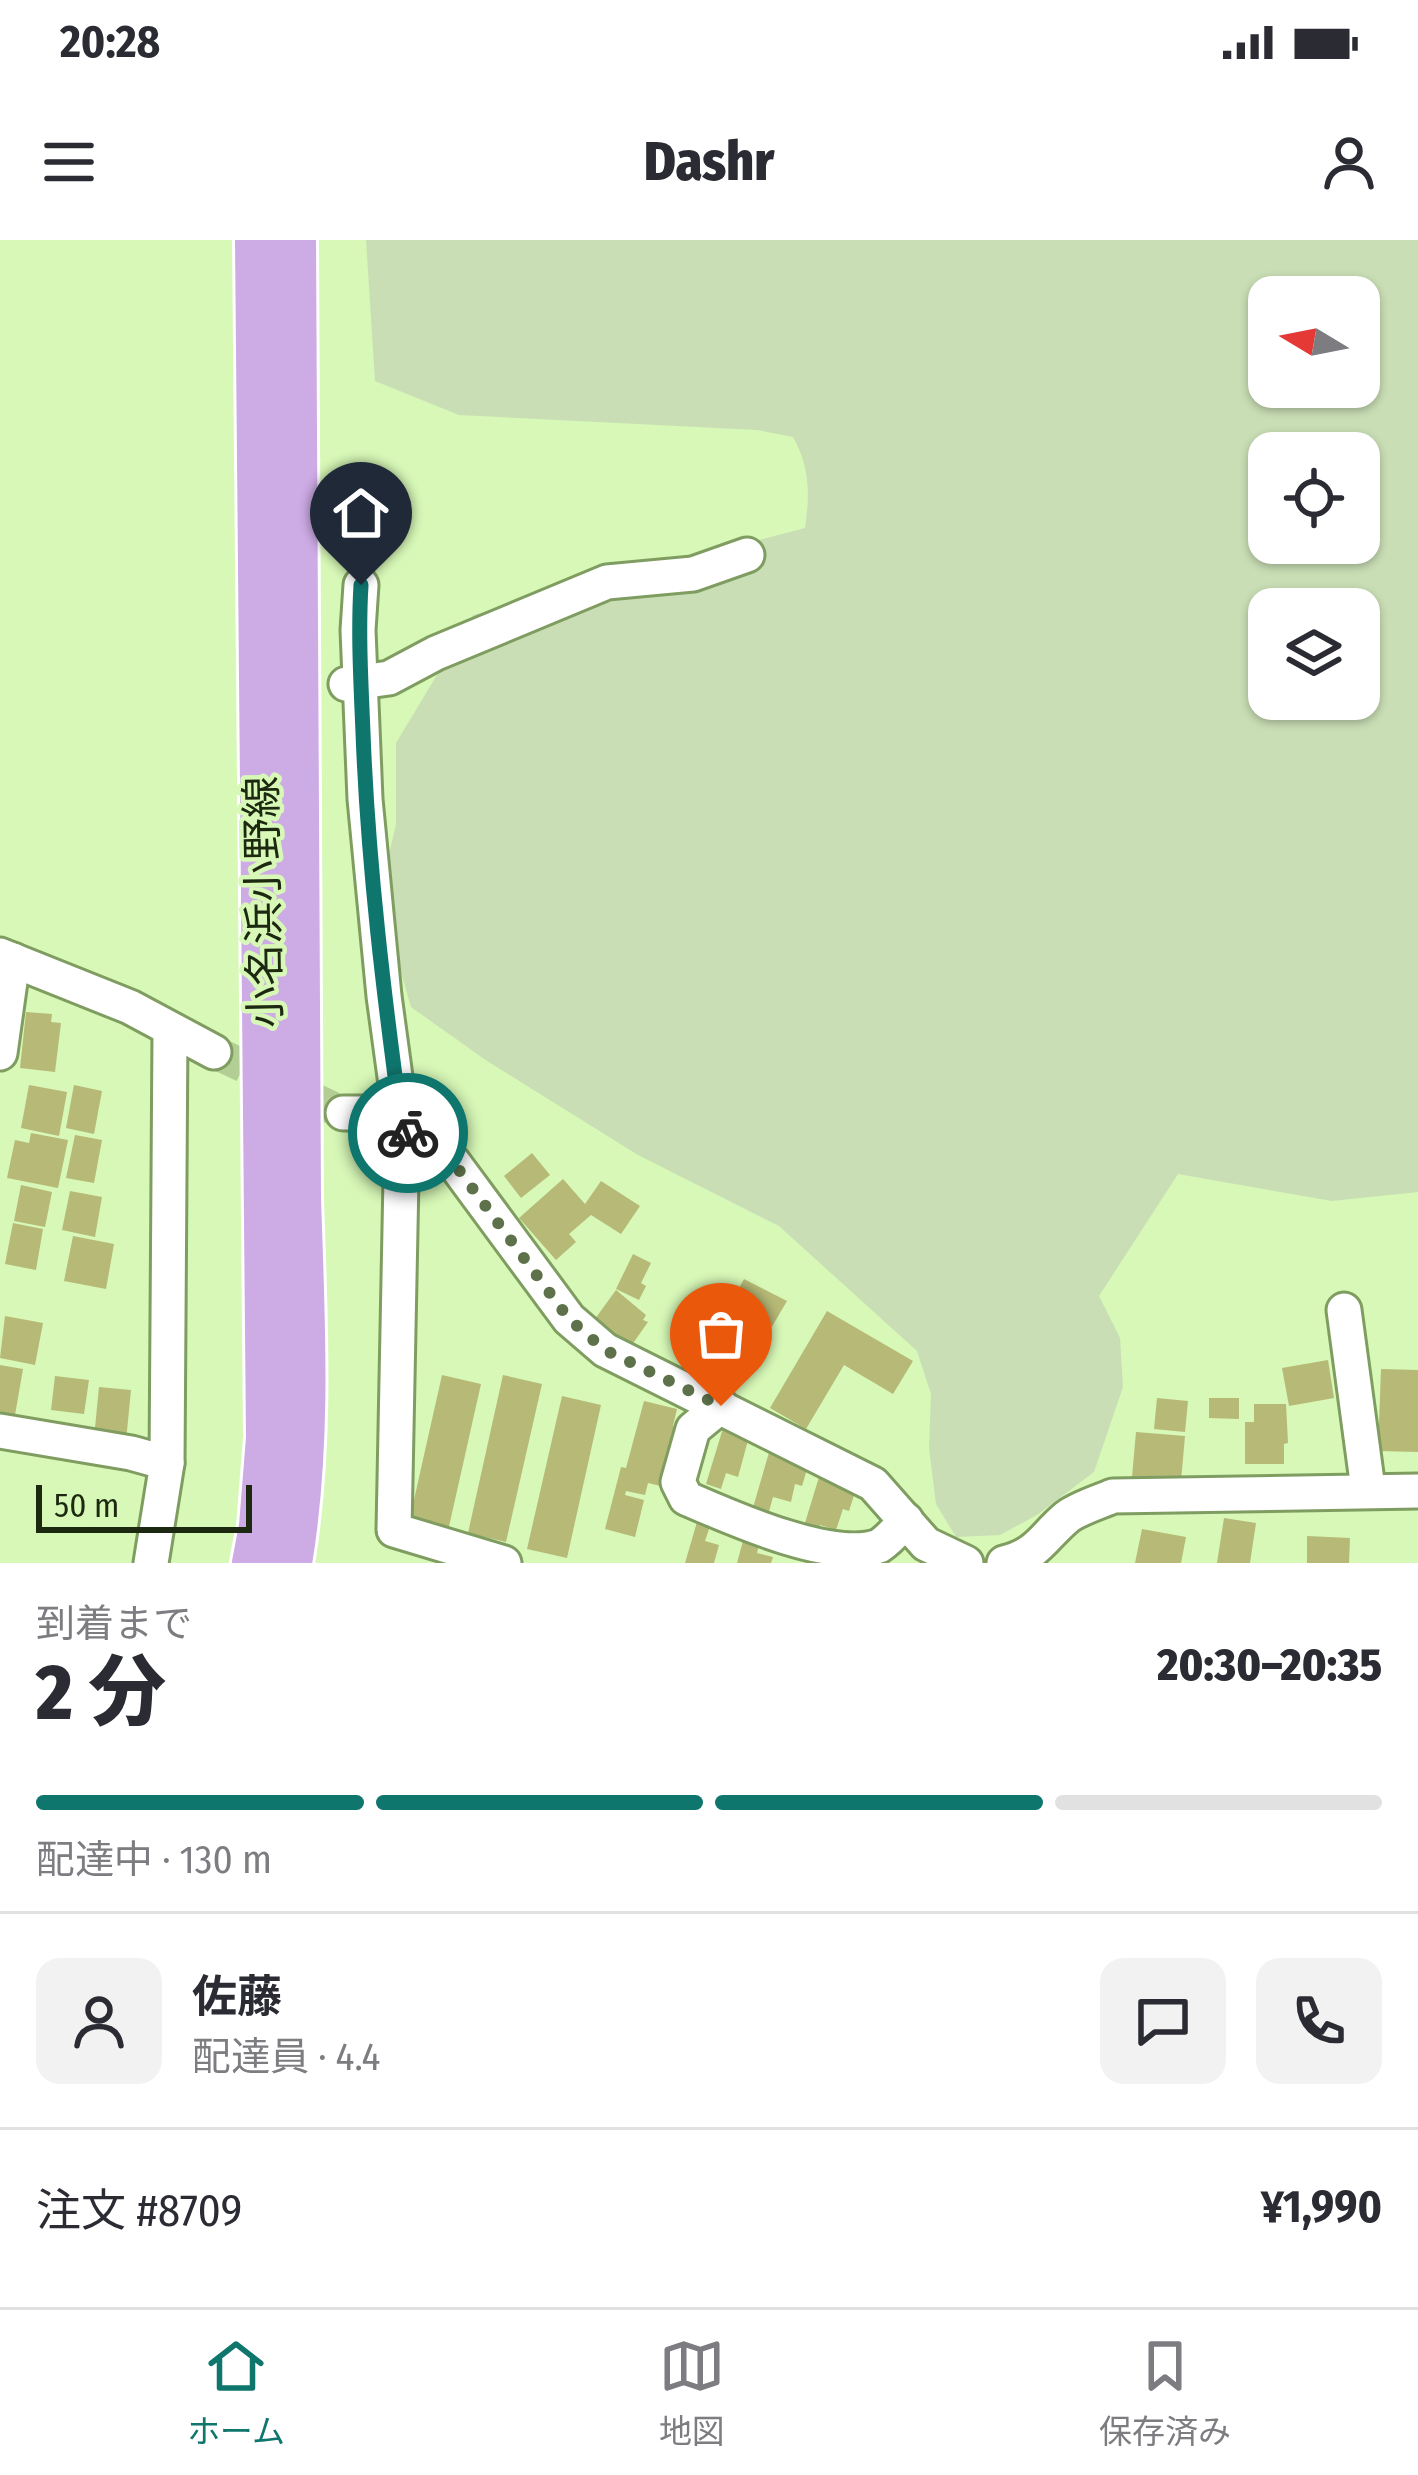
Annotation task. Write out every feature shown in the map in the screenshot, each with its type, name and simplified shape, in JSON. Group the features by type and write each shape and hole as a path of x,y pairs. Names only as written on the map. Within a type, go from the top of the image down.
{"main road":[{"name":"小名浜小野線","path":"253,1563 267,1438 256,240"},
{"name":"小名浜小野線","path":"291,1563 298,1522 305,1356 295,240"}],"street":[{"path":"353,684 389,678 496,626 607,581 693,574 747,555"},
{"path":"361,585 353,684 402,1128 394,1530 504,1563"},
{"path":"0,1053 6,958 130,1007 214,1052"},
{"path":"151,1563 167,1463 170,1032"},
{"path":"344,1112 378,1114 453,1162 569,1319 605,1350 873,1484 926,1544 966,1563"},
{"path":"1344,1310 1368,1489"},
{"path":"721,1406 693,1429 678,1482 686,1498 825,1555 877,1549 906,1520"},
{"path":"0,1431 167,1463"},
{"path":"1017,1561 1046,1541 1069,1516 1113,1496 1418,1491"}],"green space":[{"path":"366,240 1418,240 1418,1192 1332,1201 1178,1174 1099,1296 1120,1338 1123,1387 1094,1472 1037,1515 1000,1535 956,1537 936,1504 929,1448 931,1394 917,1351 779,1226 638,1155 487,1061 411,1007 389,930 385,872 396,824 396,743 473,615 805,528 808,504 803,459 793,437 757,430 459,415 375,381"}],"building":[{"path":"26,1012 52,1014 51,1022 61,1023 55,1072 20,1068"},
{"path":"29,1085 67,1092 59,1136 21,1128"},
{"path":"74,1085 102,1091 94,1134 66,1128"},
{"path":"31,1133 68,1140 58,1188 7,1178 15,1140 29,1143"},
{"path":"75,1135 102,1140 94,1183 66,1178"},
{"path":"532,1153 550,1175 521,1198 504,1176"},
{"path":"563,1179 585,1204 601,1181 640,1206 621,1234 591,1215 569,1234 576,1242 556,1260 519,1218"},
{"path":"21,1185 52,1192 45,1227 14,1221"},
{"path":"70,1191 102,1197 95,1237 62,1230"},
{"path":"13,1223 43,1229 36,1270 5,1264"},
{"path":"73,1236 114,1244 106,1289 64,1281"},
{"path":"633,1254 651,1263 639,1300 616,1289"},
{"path":"744,1279 787,1301 733,1393 709,1380 706,1386 691,1377"},
{"path":"616,1290 648,1322 629,1349 592,1323"},
{"path":"827,1311 913,1361 893,1394 844,1365 806,1429 770,1408"},
{"path":"5,1316 43,1323 35,1365 0,1358"},
{"path":"1328,1360 1334,1398 1289,1406 1282,1368"},
{"path":"0,1365 23,1369 15,1415 0,1412"},
{"path":"1381,1369 1418,1370 1418,1452 1378,1451"},
{"path":"442,1375 481,1384 448,1531 409,1522"},
{"path":"503,1375 542,1384 506,1542 468,1533"},
{"path":"55,1376 89,1380 84,1414 51,1410"},
{"path":"99,1387 131,1390 126,1441 94,1438"},
{"path":"562,1396 601,1405 567,1558 527,1549"},
{"path":"1157,1398 1188,1401 1185,1432 1154,1429"},
{"path":"1209,1398 1239,1398 1239,1419 1209,1418"},
{"path":"644,1401 677,1409 673,1426 680,1428 665,1487 648,1483 645,1495 626,1491 625,1495 644,1500 635,1537 605,1529"},
{"path":"1254,1404 1286,1404 1284,1464 1245,1464 1245,1422 1254,1422"},
{"path":"724,1425 750,1433 738,1477 726,1473 721,1489 706,1484"},
{"path":"1136,1432 1185,1436 1181,1481 1132,1477"},
{"path":"770,1449 808,1466 802,1486 795,1484 791,1502 773,1497 768,1515 752,1511"},
{"path":"819,1477 856,1489 836,1530 820,1525 815,1541 801,1536"},
{"path":"1224,1518 1256,1523 1250,1563 1217,1563"},
{"path":"697,1522 710,1526 705,1541 719,1545 714,1563 685,1563"},
{"path":"1142,1529 1186,1537 1181,1563 1135,1563"},
{"path":"1307,1536 1350,1538 1349,1563 1307,1563"},
{"path":"744,1537 760,1541 757,1553 773,1557 771,1563 737,1563"}],"tunnel":[{"path":"214,1052 343,1113"}],"way so far":[{"path":"408,1133 453,1162 569,1319 605,1350 721,1406"}],"route":[{"path":"361,585 358,629 365,799 384,996 402,1128 408,1133"}]}
